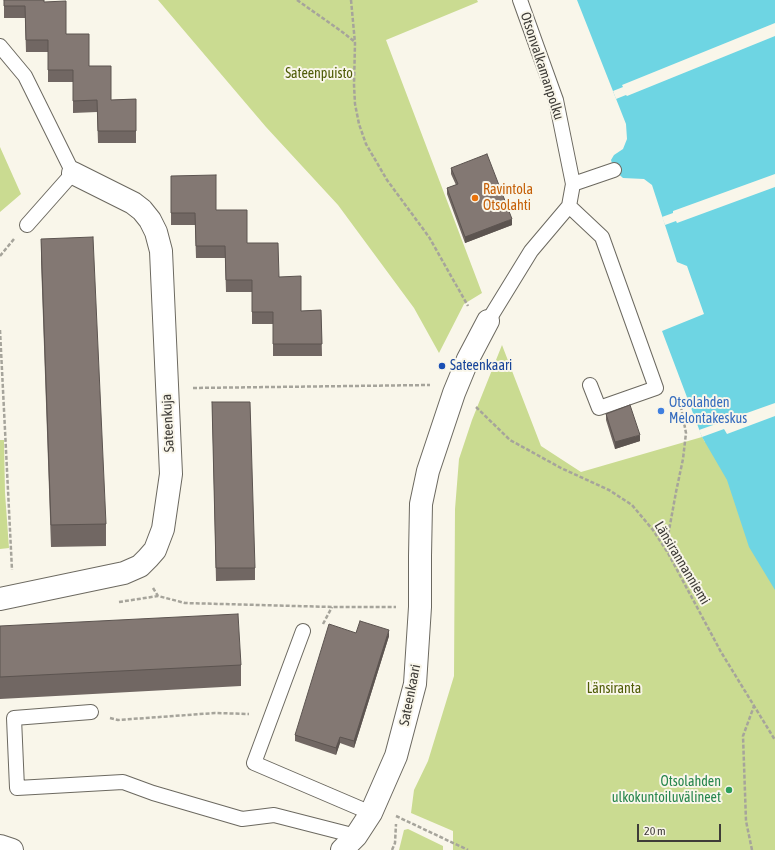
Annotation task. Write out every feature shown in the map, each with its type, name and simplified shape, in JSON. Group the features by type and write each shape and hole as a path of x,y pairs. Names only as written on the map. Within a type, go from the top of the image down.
{"street":[{"name":"Sateenkuja","path":"7,597 124,573 140,566 155,550 163,530 171,474 161,251 156,232 150,220 142,210 133,203 73,173"},
{"name":"Sateenkaari","path":"349,843 371,813 396,756 415,684 420,607 421,504 428,471 436,444 454,394 468,359 488,321"},
{"path":"0,846 12,850"}],"lane":[{"name":"Otsonvalkamanpolku","path":"488,321 531,251 569,206 574,184 556,100 520,0"},
{"path":"0,46 25,76 73,173 28,225"},
{"path":"574,184 614,170"},
{"path":"569,206 602,237 656,388 598,408 590,385"},
{"path":"303,630 254,763 371,813"},
{"path":"91,712 14,718 17,788 123,782 153,793 242,819 274,815 349,843"}],"path":[{"path":"297,0 341,30 355,42"},
{"path":"351,0 355,42 355,104 359,124 366,144 387,180 429,237 468,306"},
{"path":"0,330 7,597"},
{"path":"166,389 434,385"},
{"path":"656,388 674,392 681,407 686,433 683,460 668,536 668,553"},
{"name":"Länsirannanniemi","path":"474,405 510,440 561,468 609,490 632,505 653,530 668,553 721,652 775,740"},
{"path":"140,566 158,596 185,603 333,607 420,607"},
{"path":"752,850 746,821 743,736 754,706"},
{"path":"91,712 118,720 215,713 271,715"},
{"path":"396,816 468,850"}],"green space":[{"name":"Sateenpuisto","path":"158,0 477,0 478,2 386,40 482,293 464,304 439,353 414,308 338,205 266,127"},
{"path":"0,147 21,194 0,212"},
{"name":"Länsiranta","path":"502,345 541,446 581,472 702,437 705,442 775,440 775,850 453,850 453,831 411,813 414,790 428,761 454,676 455,509 459,459 472,420"},
{"path":"0,440 4,440 5,493 9,548 0,549"},
{"path":"408,829 443,846 443,850 399,850 404,830"}],"water":[{"path":"577,0 775,0 775,590 749,547 727,480 702,437 662,331 704,314 687,266 677,262 652,185 644,179 623,178 614,170 611,160 614,155 623,149 627,139 626,124"}],"pier":[{"path":"775,23 775,36 627,96 626,95 616,99 613,91 623,87 622,85"},
{"path":"775,174 775,187 677,223 676,221 665,225 662,217 673,213 673,211"},
{"path":"775,403 775,416 727,434 724,429 702,437 699,430"}],"building":[{"path":"4,0 44,0 44,2 66,1 66,34 89,34 89,66 111,66 111,100 136,99 136,131 98,131 97,100 73,101 73,70 48,70 48,40 26,40 25,6 4,6"},
{"name":"Ravintola Otsolahti","path":"487,154 512,219 465,237 447,188 458,184 451,168"},
{"path":"216,175 216,210 247,210 247,243 278,243 279,277 301,276 301,311 321,310 322,344 273,344 273,312 252,312 252,280 226,280 225,246 196,246 195,213 171,213 171,176"},
{"path":"93,237 106,524 51,525 41,239"},
{"path":"212,402 250,402 255,568 216,568"},
{"path":"630,405 640,435 615,442 606,414"},
{"path":"238,614 241,665 0,677 0,626"},
{"path":"360,621 389,630 354,741 340,737 336,748 295,735 329,624 356,633"}],"place":[{"name":"Ravintola Otsolahti","path":"475,198"},
{"name":"Sateenkaari","path":"442,366"},
{"name":"Otsolahden Melontakeskus","path":"661,411"},
{"name":"Otsolahden ulkokuntoiluvälineet","path":"729,790"}]}
